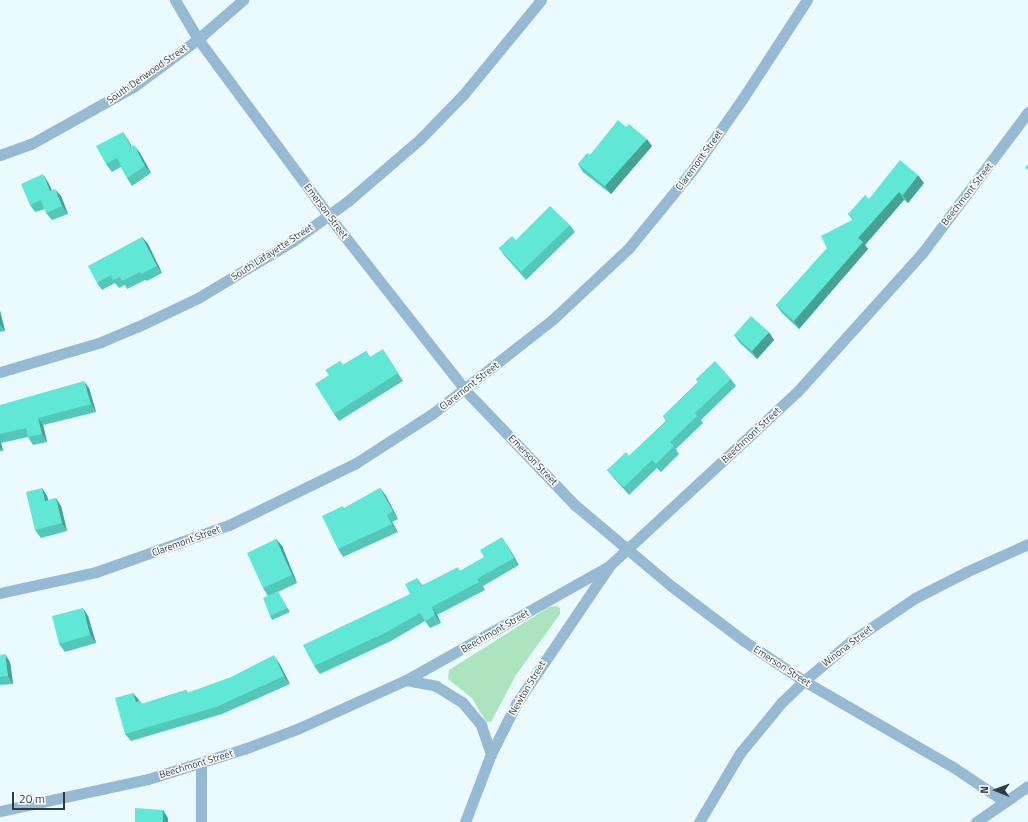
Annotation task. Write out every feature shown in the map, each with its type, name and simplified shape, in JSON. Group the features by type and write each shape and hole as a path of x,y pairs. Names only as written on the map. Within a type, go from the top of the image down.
{"street":[{"name":"Emerson Street","path":"175,0 198,39 328,216 465,390 576,505 627,551 744,641 804,681 953,767 1004,801"},
{"name":"South Denwood Street","path":"0,155 31,144 95,110 133,87 198,39 242,0"},
{"name":"South Lafayette Street","path":"0,372 101,342 178,307 268,257 328,216 397,161 420,139 463,95 541,0"},
{"name":"Claremont Street","path":"0,593 96,572 185,543 228,526 356,463 432,414 465,390 582,295 663,210 744,98 807,0"},
{"name":"Beechmont Street","path":"0,811 98,792 201,763 298,729 406,680 609,566 627,551 797,392 923,252 1028,112"},
{"name":"Winona Street","path":"699,822 740,753 781,703 804,681 850,642 915,598 966,572 1028,544"},
{"name":"Newton Street","path":"465,822 491,754 516,704 609,566"},
{"path":"406,680 436,686 462,702 481,725 491,754"},
{"path":"201,763 201,822"},
{"path":"976,822 1004,801 1028,786"}],"green space":[{"path":"556,606 560,608 560,614 516,675 491,722 486,722 472,698 448,679 449,670 549,607"}],"building":[{"path":"618,120 626,127 629,124 647,139 605,186 578,164 587,153 590,155"},
{"path":"123,132 131,147 134,145 145,166 127,178 117,158 106,164 96,146"},
{"path":"900,160 918,175 903,195 899,192 858,238 863,242 794,321 776,305 827,248 821,236 854,219 848,214 865,195 869,199"},
{"path":"43,174 50,191 55,189 62,206 46,213 41,200 30,205 21,184"},
{"path":"550,206 570,225 521,272 499,248 512,236 516,240"},
{"path":"142,237 157,266 122,281 120,277 113,280 111,275 97,283 88,266"},
{"path":"751,316 769,332 752,351 734,335"},
{"path":"383,349 398,373 334,414 315,384 329,375 325,370 340,361 343,365 366,351 370,357"},
{"path":"715,361 731,379 695,413 697,416 670,442 674,446 656,464 652,460 624,487 607,470 626,452 629,456 667,421 663,416 699,382 696,379"},
{"path":"84,381 91,404 38,418 42,434 28,437 26,428 0,434 0,405"},
{"path":"42,488 45,501 56,498 62,523 35,530 26,492"},
{"path":"380,488 393,511 387,515 392,524 338,549 322,516 343,506 344,508"},
{"path":"502,537 514,558 477,579 479,582 432,607 435,615 425,621 420,613 385,633 314,666 303,645 410,594 405,584 417,578 421,586 458,567 460,571 484,557 480,550"},
{"path":"276,539 292,575 263,588 247,553"},
{"path":"278,591 287,608 270,616 263,598"},
{"path":"83,608 90,635 59,644 52,616"},
{"path":"5,654 8,676 0,677 0,655"},
{"path":"274,655 284,676 216,707 125,734 115,698 133,693 136,702 140,701 141,704 186,690 187,693 231,677"},
{"path":"135,808 163,810 163,822 135,822"}]}
